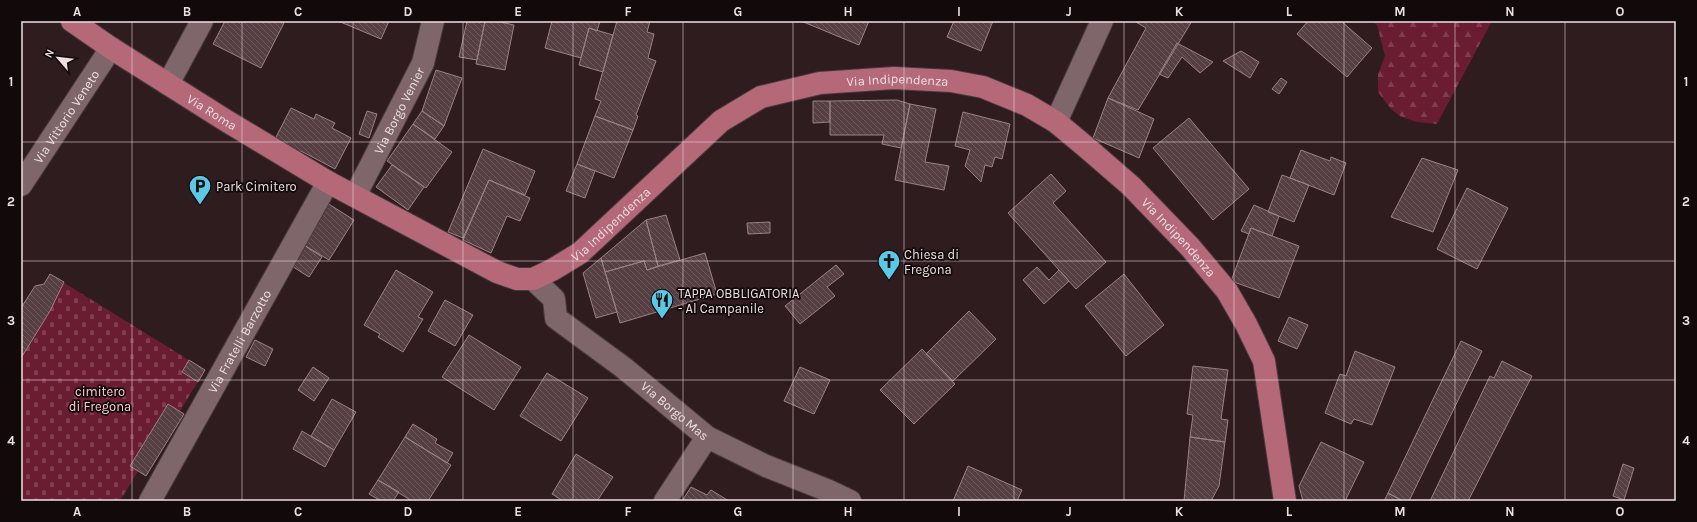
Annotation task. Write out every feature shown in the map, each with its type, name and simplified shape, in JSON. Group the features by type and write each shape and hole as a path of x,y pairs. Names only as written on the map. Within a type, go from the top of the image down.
{"main road":[{"name":"Via Roma","path":"72,21 168,84 328,182 355,196"},
{"name":"Via Indipendenza","path":"355,196 497,272 516,279 532,279 552,270 580,253 721,121 761,97 820,83 894,78 951,81 983,87 1027,105 1056,122 1131,186 1190,247 1227,291 1246,324 1264,361 1285,501"}],"street":[{"path":"168,84 202,21"},
{"name":"Via Borgo Venier","path":"355,196 423,64 433,21"},
{"path":"1056,122 1102,21"},
{"name":"Via Vittorio Veneto","path":"21,185 111,48"},
{"name":"Via Fratelli Barzotto","path":"150,501 328,182"},
{"name":"Via Borgo Mas","path":"532,279 554,299 556,318 624,368 707,437 766,466 830,491 850,501"},
{"path":"665,501 707,437"}],"green space":[{"path":"1372,21 1492,21 1437,124 1416,122 1400,116 1391,109 1378,92 1378,74 1385,56 1377,25"},
{"name":"cimitero di Fregona","path":"50,274 205,370 180,411 184,414 146,476 138,471 120,501 21,501 21,308 35,286 44,284"}],"building":[{"path":"225,21 280,21 284,23 261,68 213,44"},
{"path":"338,21 389,21 381,39"},
{"path":"467,21 485,21 477,60 459,57"},
{"path":"485,21 496,21 514,25 505,70 476,64"},
{"path":"552,21 600,21 597,31 589,28 581,58 545,48"},
{"path":"617,21 650,21 647,32 654,34 648,58 656,61 636,115 638,116 633,130 595,116 601,101 595,99"},
{"path":"801,21 869,21 859,45"},
{"path":"954,21 993,21 981,51 947,37"},
{"path":"1192,21 1138,110 1108,98 1146,28 1136,22"},
{"path":"1308,21 1341,21 1372,48 1347,77 1297,34"},
{"path":"589,28 613,35 603,72 579,65"},
{"path":"1177,43 1213,62 1200,73 1182,57 1168,78 1159,74"},
{"path":"1241,51 1259,62 1250,78 1223,61"},
{"path":"436,70 462,78 444,126 422,111"},
{"path":"1281,78 1287,82 1279,94 1272,89"},
{"path":"1108,98 1154,119 1139,158 1093,138"},
{"path":"897,100 910,104 901,148 882,144 884,135 830,135 830,101"},
{"path":"813,101 830,101 830,122 813,123"},
{"path":"910,104 936,109 925,162 949,166 944,190 895,180"},
{"path":"291,108 314,119 316,114 335,123 332,128 351,138 335,169 301,151 300,154 274,141"},
{"path":"367,111 377,114 369,138 359,134"},
{"path":"422,111 444,126 435,139 413,124"},
{"path":"963,112 1010,124 1002,159 995,157 992,167 985,165 981,182 965,166 970,150 955,146"},
{"path":"595,116 633,130 614,178 577,164"},
{"path":"1189,118 1249,189 1213,220 1153,148"},
{"path":"413,124 452,152 426,188 387,161"},
{"path":"483,149 535,171 525,195 489,180 463,238 448,232"},
{"path":"1301,150 1330,161 1331,157 1346,163 1334,195 1290,178"},
{"path":"1422,158 1458,170 1433,232 1391,217"},
{"path":"577,164 595,171 585,198 566,191"},
{"path":"392,165 424,187 408,210 376,187"},
{"path":"1051,174 1066,191 1053,203 1106,262 1076,289 1008,213"},
{"path":"1282,175 1309,185 1294,222 1268,212"},
{"path":"489,180 530,198 520,221 507,216 491,253 463,240"},
{"path":"1467,188 1508,208 1477,269 1437,249"},
{"path":"324,201 354,220 329,260 299,242"},
{"path":"1254,205 1279,216 1272,236 1251,228 1249,234 1241,231"},
{"path":"666,215 680,260 658,266 646,220"},
{"path":"646,220 658,266 647,270 644,261 605,272 601,258"},
{"path":"770,222 770,233 748,234 747,223"},
{"path":"1251,228 1299,246 1279,298 1231,281"},
{"path":"299,242 322,257 309,277 287,263"},
{"path":"705,253 717,294 620,323 605,272 644,261 647,270"},
{"path":"601,258 617,312 596,318 583,273"},
{"path":"836,265 844,274 827,287 835,296 800,324 785,306"},
{"path":"1037,267 1049,280 1059,270 1069,281 1044,304 1023,280"},
{"path":"396,270 433,292 418,317 423,319 403,352 378,337 380,334 364,325"},
{"path":"50,274 64,282 50,311 21,358 21,308 35,286 44,284"},
{"path":"1124,274 1164,325 1126,356 1085,306"},
{"path":"445,300 473,315 455,346 428,331"},
{"path":"969,311 996,339 953,381 926,354"},
{"path":"1289,317 1308,325 1297,349 1278,341"},
{"path":"469,335 521,367 494,410 442,377"},
{"path":"255,340 273,349 265,366 246,357"},
{"path":"1461,341 1482,351 1409,501 1403,501 1388,493"},
{"path":"922,349 955,384 914,424 880,390"},
{"path":"1355,351 1395,367 1372,425 1354,419 1351,424 1325,413 1340,374 1346,376"},
{"path":"189,360 205,370 198,382 182,372"},
{"path":"1502,361 1532,376 1468,501 1430,501 1490,376 1494,378"},
{"path":"1193,366 1228,370 1221,419 1228,420 1225,442 1190,437 1193,415 1187,414"},
{"path":"313,367 329,378 314,401 298,390"},
{"path":"800,367 830,380 814,414 784,401"},
{"path":"547,373 588,398 561,441 520,416"},
{"path":"332,399 356,412 334,450 311,436"},
{"path":"168,404 184,414 146,476 130,466"},
{"path":"413,424 437,439 435,443 453,453 447,463 405,437"},
{"path":"302,431 334,450 325,467 293,449"},
{"path":"405,437 451,465 428,501 412,501 378,480"},
{"path":"1190,437 1225,442 1219,486 1211,501 1184,501"},
{"path":"1321,442 1364,462 1345,501 1303,501 1299,486"},
{"path":"576,454 613,477 597,501 563,501 552,494"},
{"path":"1623,464 1634,468 1624,500 1613,496"},
{"path":"968,466 1022,490 1017,501 953,501"},
{"path":"378,480 399,492 393,501 381,501 369,494"},
{"path":"691,487 707,495 711,490 729,501 682,501"},
{"path":"1388,493 1403,501 1384,501"}],"place":[{"name":"Park Cimitero","path":"200,206"},
{"name":"Chiesa di Fregona","path":"889,280"},
{"name":"TAPPA OBBLIGATORIA - Al Campanile","path":"662,320"}]}
